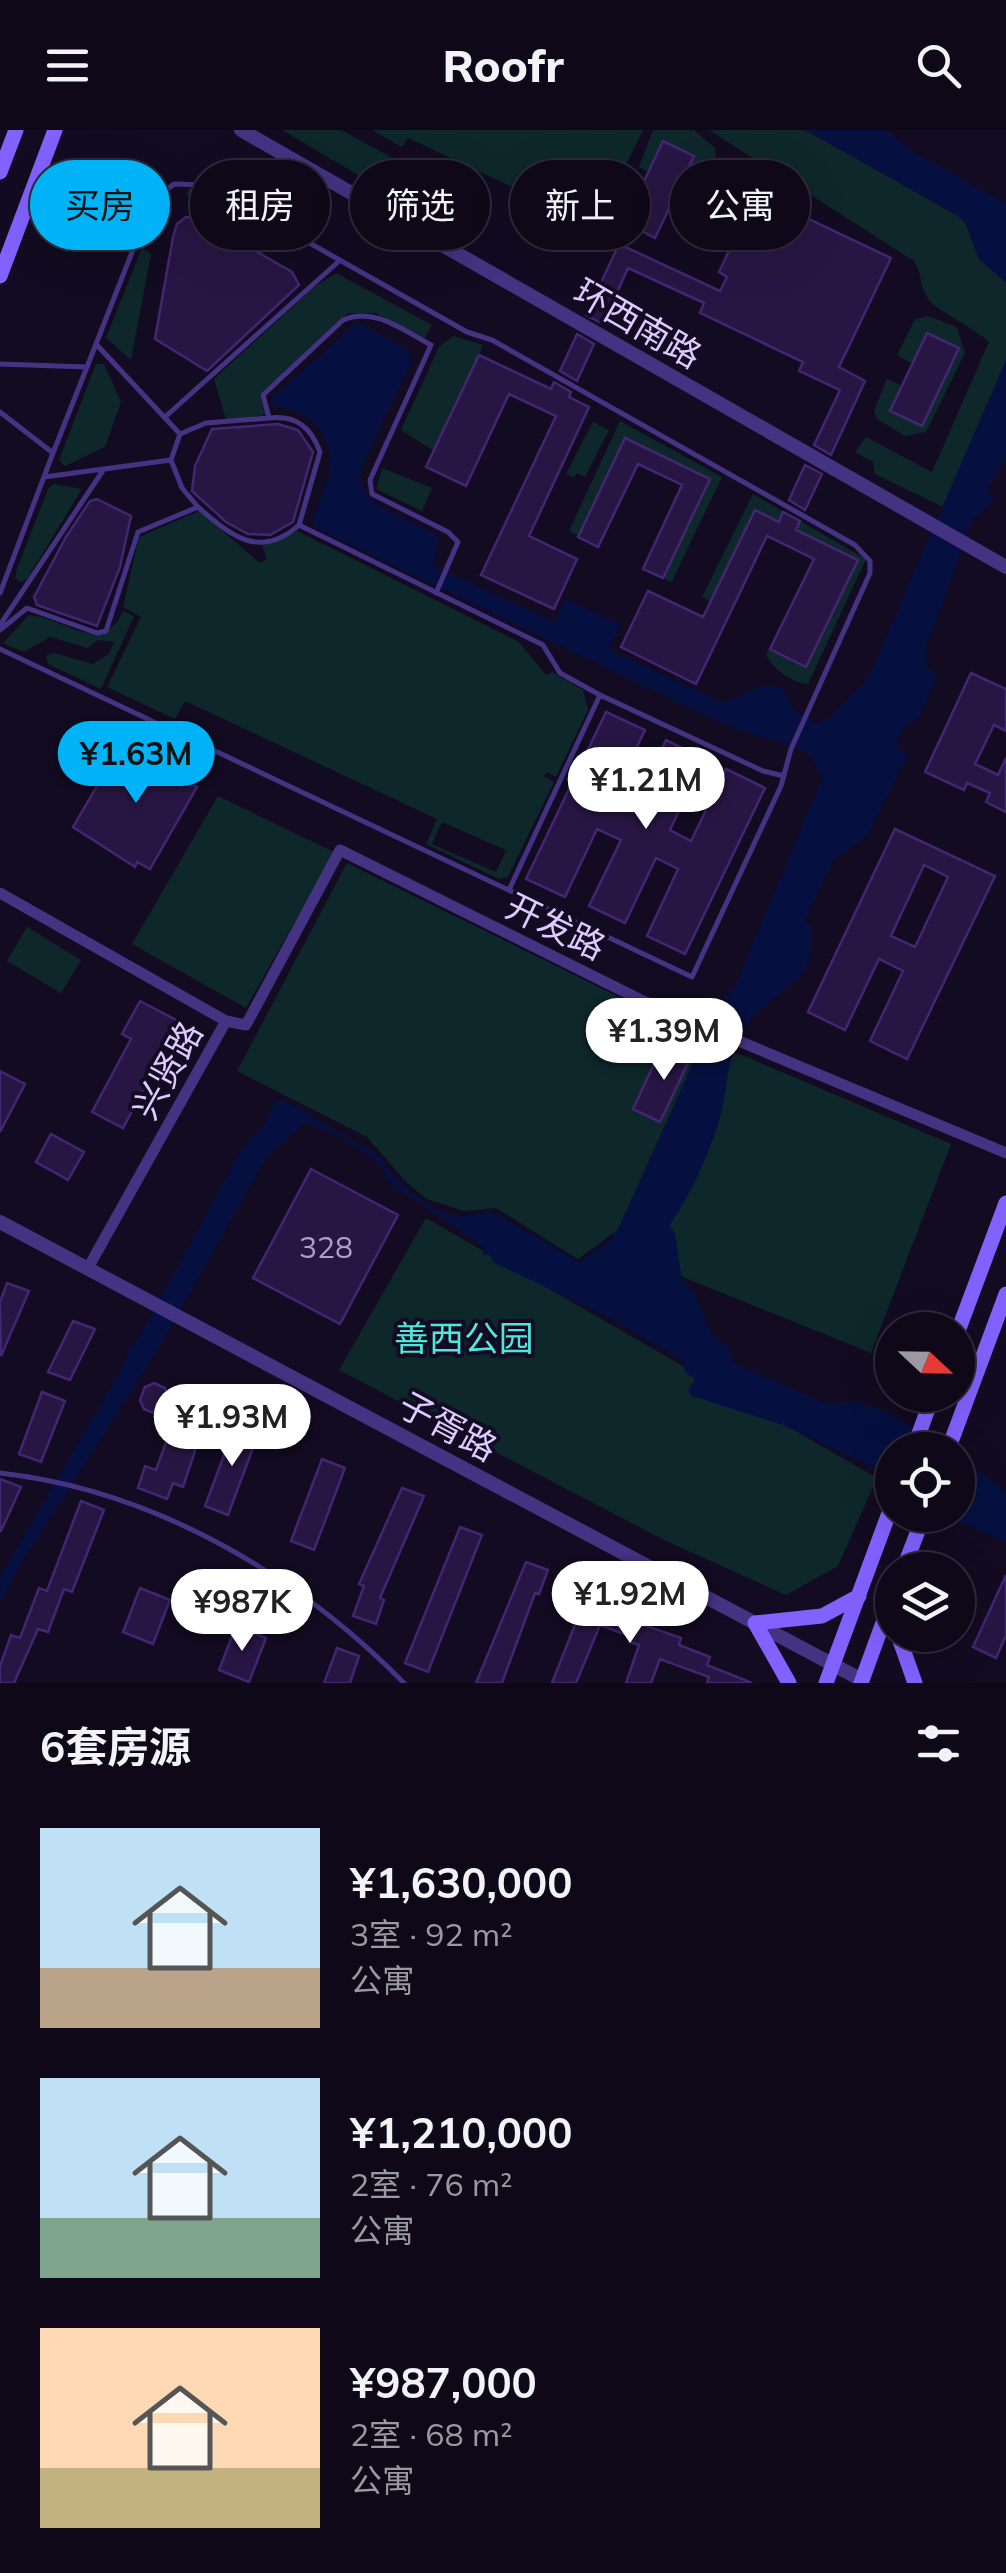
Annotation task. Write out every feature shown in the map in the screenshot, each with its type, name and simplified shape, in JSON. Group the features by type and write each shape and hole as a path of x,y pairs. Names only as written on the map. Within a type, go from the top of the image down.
{"main road":[{"path":"0,172 16,130"},
{"path":"0,276 56,130"},
{"path":"965,1312 1006,1203"},
{"path":"954,1432 1006,1294"},
{"path":"826,1683 882,1532"},
{"path":"790,1683 756,1623 822,1616 859,1596"},
{"path":"864,1682 875,1652"},
{"path":"904,1652 914,1683"}],"street":[{"name":"环西南路","path":"241,130 1006,567"},
{"name":"开发路","path":"226,1021 246,1024 340,850 641,1000 1006,1154"},
{"name":"兴贤路","path":"0,893 226,1021 88,1268"},
{"name":"子胥路","path":"0,1222 864,1682"}],"lane":[{"path":"0,593 145,213 174,184 207,185 338,262 467,332 492,340 866,554 870,573 791,750 784,776 692,977 0,649"},
{"path":"164,417 338,262"},
{"path":"269,418 264,396 343,320 359,313 375,316 431,345 370,480 372,494 448,532 458,542 436,592"},
{"path":"96,344 180,434"},
{"path":"0,364 87,367"},
{"path":"0,412 53,453"},
{"path":"288,416 307,427 320,452 300,525 267,544 244,543 198,507 182,488 171,460 180,434 206,423 269,418 288,416"},
{"path":"44,477 171,460"},
{"path":"0,627 104,469"},
{"path":"0,627 27,608 97,633 106,631 138,532 198,507"},
{"path":"300,525 543,645 560,673 600,695 762,771 784,776"},
{"path":"508,890 600,695"},
{"path":"0,1472 78,1486 200,1533 268,1570 404,1683"}],"green space":[{"path":"282,130 341,130 397,160 350,160 350,170"},
{"path":"372,130 643,130 628,160 510,160 510,186 490,177 490,160 455,160 408,138 402,147"},
{"path":"653,130 694,130 715,148 716,160 692,160 694,156 663,141 650,168 650,160 642,160"},
{"path":"709,130 805,130 958,216 965,222 979,259 1006,282 1006,360 1002,378 943,507 875,474 873,462 855,452 866,437 932,472 989,342 928,299 914,261 810,195 810,160 756,160"},
{"path":"141,250 145,250 151,254 131,360 106,338"},
{"path":"336,273 432,325 424,339 375,313 348,313 260,395 265,415 226,420 214,379 314,287"},
{"path":"928,316 957,327 965,353 926,432 905,436 877,419 874,411 887,379 902,386 912,364 897,355 915,319"},
{"path":"453,336 483,345 434,451 401,430 439,347"},
{"path":"96,364 104,364 121,402 105,447 65,466 59,460"},
{"path":"620,421 722,477 671,583 663,578 709,478 625,439 579,536 569,531"},
{"path":"593,422 609,430 585,477 577,473 574,478 566,474"},
{"path":"382,468 432,488 422,511 376,489"},
{"path":"54,484 82,489 27,579 20,582 15,577 17,569 48,489"},
{"path":"753,494 866,559 808,684 783,674 766,653 770,649 807,666 857,560 755,510 711,602 702,597"},
{"path":"199,511 260,563 267,559 262,546 297,531 519,642 546,675 552,672 583,690 588,710 556,777 547,772 544,776 554,782 508,877 499,879 426,844 437,819 185,701 175,719 107,687 141,617 123,607 139,537","holes":["442,822 506,850 496,872 432,844"]},
{"path":"123,611 134,616 101,689 48,664 46,655 54,653 92,664 109,654 114,642 98,640 88,648 50,637 24,652 3,643 29,615 93,633 114,625"},
{"path":"218,796 334,852 246,1008 132,944"},
{"path":"347,863 702,1038 951,1144 887,1312 875,1312 871,1353 685,1278 612,1234 578,1259 496,1208 464,1211 427,1199 407,1183 367,1137 237,1071"},
{"path":"27,927 81,960 61,993 7,961"},
{"name":"善西公园","path":"426,1218 875,1477 875,1483 838,1566 786,1595 666,1541 339,1370"}],"shaded area":[{"path":"806,130 886,130 912,151 1006,203 1006,283 979,259 965,222 958,216"},
{"path":"357,322 407,349 412,361 360,470 362,484 377,504 439,537 433,565 554,622 566,599 620,624 609,649 724,703 762,685 783,688 794,710 815,723 831,716 869,676 1006,360 1006,457 987,491 995,500 973,519 926,647 925,664 937,676 918,719 899,736 897,746 908,755 867,836 833,861 805,921 812,926 812,948 800,977 754,1015 743,1030 730,1066 713,1140 669,1226 675,1233 682,1281 694,1292 712,1336 729,1347 734,1363 829,1405 845,1402 875,1408 875,1412 885,1412 919,1432 875,1432 875,1468 783,1425 692,1396 688,1391 695,1379 685,1372 682,1360 614,1320 493,1262 491,1255 483,1255 483,1246 392,1185 376,1160 342,1138 306,1123 267,1156 156,1353 19,1566 0,1603 0,1577 123,1366 130,1345 135,1344 243,1147 263,1128 275,1101 285,1101 379,1156 398,1182 433,1208 458,1216 494,1212 579,1262 610,1241 715,1014 737,981 823,776 805,750 730,727 313,527 329,473 326,443 306,417 276,407 270,400"},
{"path":"975,1469 1006,1492 1006,1542 975,1528"}],"building":[{"path":"663,141 694,156 692,160 670,160 670,206 655,238 650,235 650,169"},
{"path":"190,217 190,250 254,250 292,272 299,285 207,371 155,339 177,224"},
{"path":"810,220 891,258 839,367 865,381 831,455 814,445 840,390 799,371 803,362 700,313 704,303 628,268 603,324 586,315 616,250 632,250 720,291 727,277 719,272 729,250 810,250"},
{"path":"927,333 959,348 922,426 890,411"},
{"path":"577,334 594,344 577,381 560,371"},
{"path":"479,355 551,389 554,382 571,392 569,397 589,407 529,536 577,559 554,609 481,575 556,416 509,394 466,486 426,467"},
{"path":"278,424 298,430 313,452 293,522 270,535 248,534 226,522 192,491 195,466 212,429"},
{"path":"625,438 710,479 663,578 643,569 682,485 672,480 638,464 598,547 578,537"},
{"path":"805,465 822,474 805,510 789,500"},
{"path":"97,499 131,516 120,567 97,626 37,605 34,597 66,537 90,501"},
{"path":"755,510 779,522 783,512 800,521 796,530 858,560 806,667 770,649 814,559 767,536 696,684 621,647 648,591 703,617"},
{"path":"971,673 1006,689 1006,731 994,725 975,764 998,775 1006,758 1006,812 986,802 990,793 967,783 964,790 925,772"},
{"path":"606,712 645,730 610,802 632,812 666,740 704,759 670,830 691,841 726,769 765,788 685,954 647,936 678,869 656,858 625,923 589,906 621,840 597,829 565,897 526,879"},
{"path":"121,745 140,755 145,747 188,771 183,779 197,787 150,869 137,862 135,867 73,827"},
{"path":"895,829 995,876 907,1059 870,1041 903,971 879,959 845,1030 808,1012","holes":["924,865 948,877 915,947 891,936"]},
{"path":"140,1001 180,1022 123,1128 92,1112 131,1039 122,1034"},
{"path":"678,1040 695,1048 660,1122 633,1109 654,1064 665,1069"},
{"path":"0,1071 25,1084 0,1132"},
{"path":"51,1134 84,1152 68,1180 36,1162"},
{"path":"311,1169 398,1215 340,1324 253,1278"},
{"path":"7,1283 29,1291 1,1356 0,1302"},
{"path":"73,1321 95,1329 70,1380 48,1372"},
{"path":"154,1383 165,1388 170,1405 153,1413 144,1409 140,1400 145,1387"},
{"path":"42,1392 65,1401 41,1462 19,1454"},
{"path":"192,1396 211,1403 183,1487 173,1483 167,1499 138,1488 145,1466 156,1470 180,1404 187,1407"},
{"path":"236,1423 259,1432 228,1515 205,1506"},
{"path":"322,1459 345,1468 314,1550 291,1541"},
{"path":"0,1479 21,1487 1,1531 0,1531"},
{"path":"402,1488 424,1496 380,1598 384,1600 376,1624 353,1616 364,1586 359,1584"},
{"path":"81,1501 104,1510 72,1592 64,1589 48,1632 38,1629 14,1683 0,1683 0,1666 11,1635 20,1638 39,1588 47,1591"},
{"path":"460,1527 482,1535 428,1672 405,1663"},
{"path":"526,1562 548,1570 539,1594 535,1593 502,1683 476,1683"},
{"path":"1006,1575 1006,1635 996,1658 975,1648"},
{"path":"140,1588 170,1600 153,1644 123,1632"},
{"path":"578,1594 643,1618 641,1624 681,1638 679,1645 710,1657 707,1665 752,1683 707,1683 709,1677 660,1659 651,1683 626,1683 639,1645 630,1642 632,1637 600,1625 576,1683 552,1683 578,1617 570,1614"},
{"path":"236,1626 266,1638 249,1682 219,1670"},
{"path":"337,1648 359,1656 350,1683 324,1683"}]}
